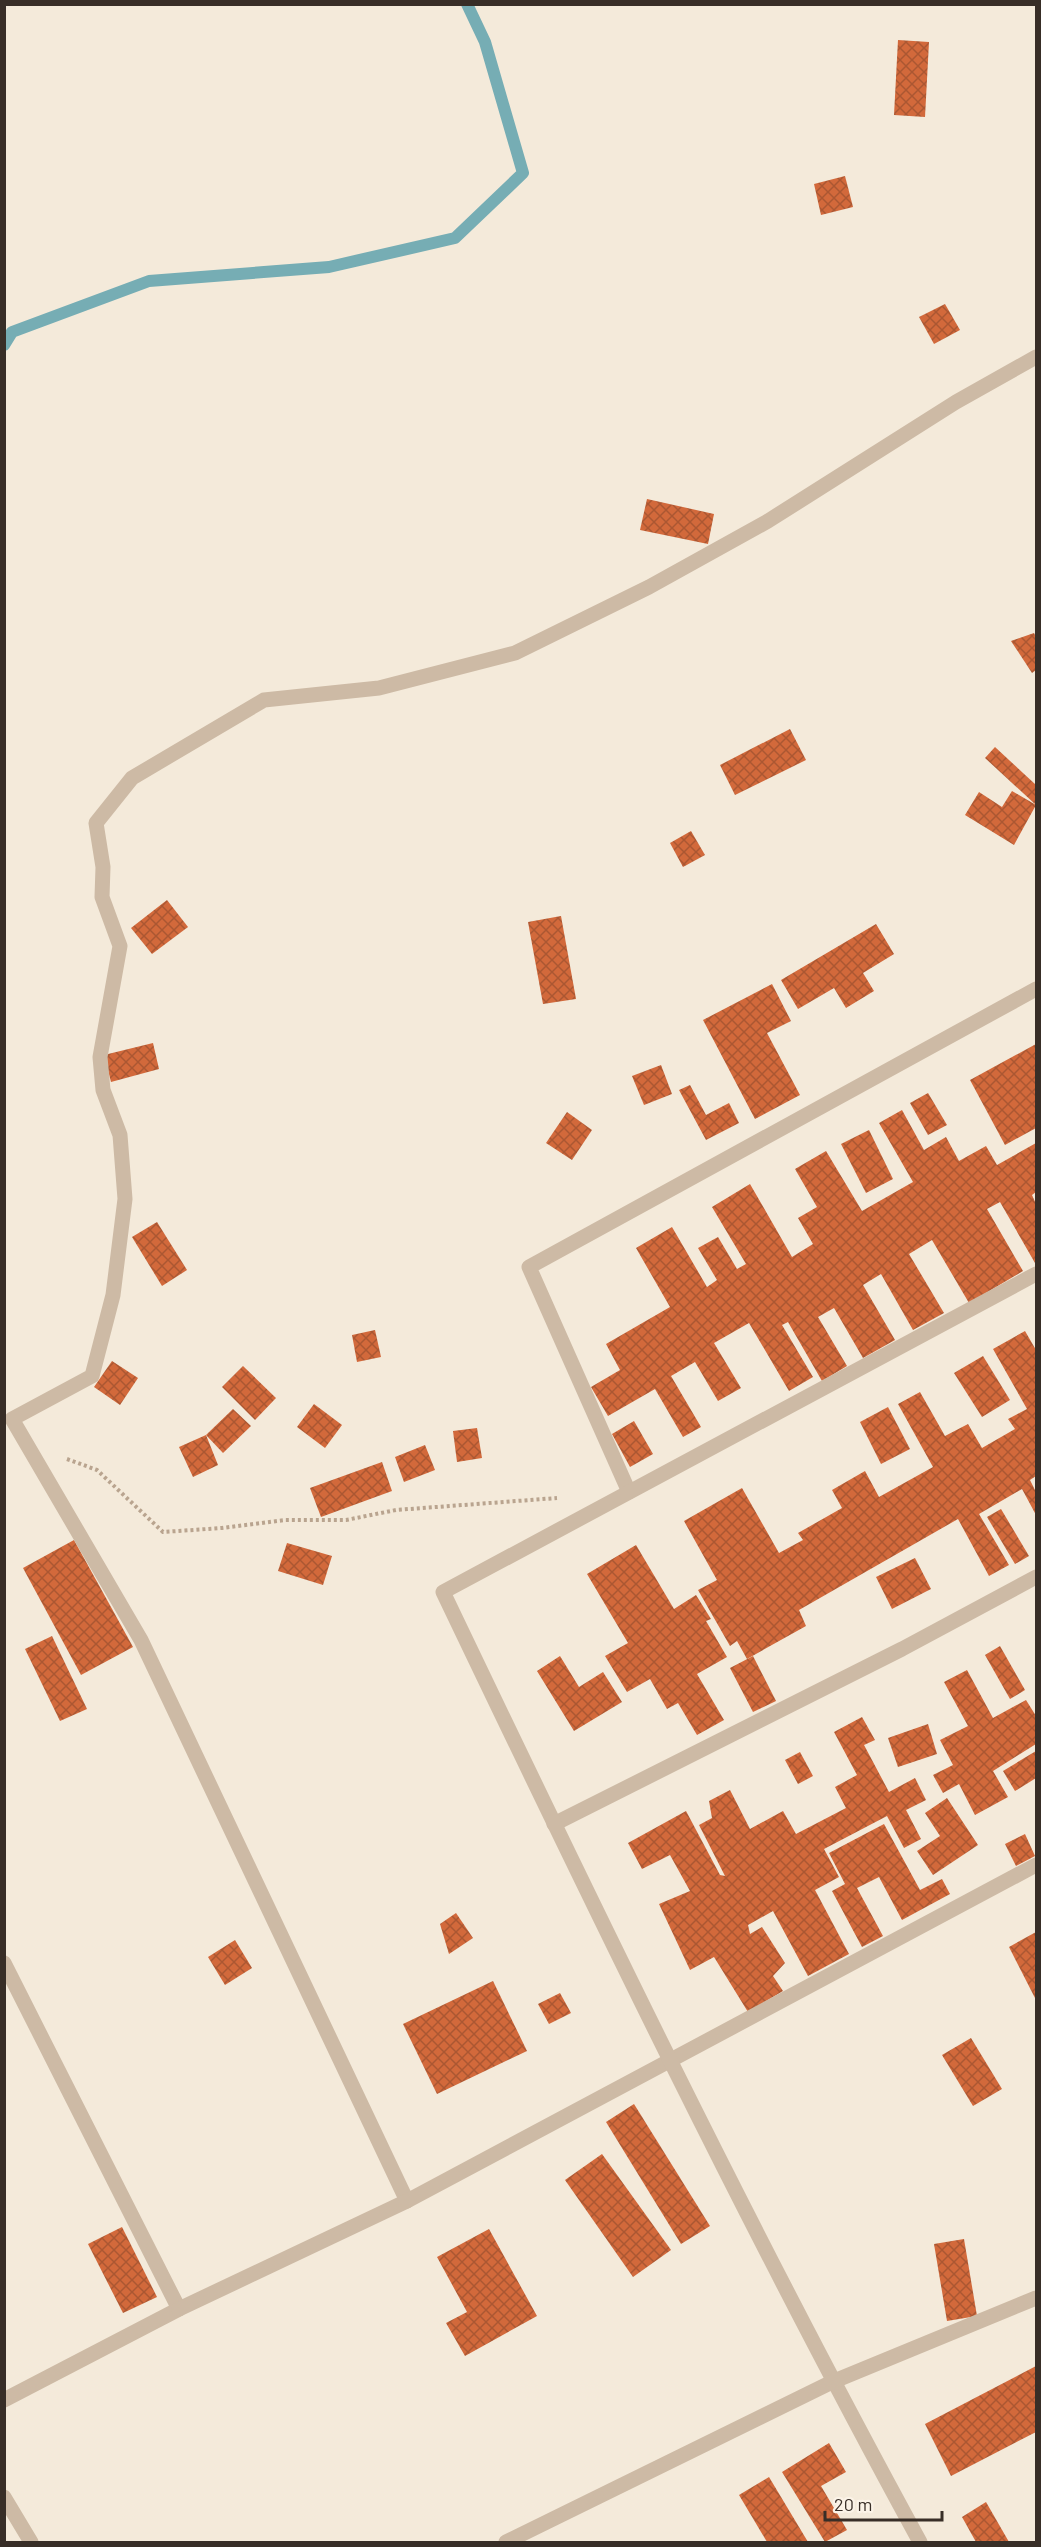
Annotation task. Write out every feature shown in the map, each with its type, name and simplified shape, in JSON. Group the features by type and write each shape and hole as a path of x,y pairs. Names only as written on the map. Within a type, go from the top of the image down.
{"street":[{"path":"407,2201 141,1640 27,1443 8,1422 92,1376 113,1295 125,1199 120,1135 103,1090 100,1057 120,946 102,897 103,867 96,823 132,778 264,700 379,688 515,653 649,587 768,521 956,402 1036,357"},
{"path":"629,1492 528,1267 1036,989"},
{"path":"920,2542 832,2382 669,2061 443,1592 1036,1274"},
{"path":"554,1824 902,1649 1036,1577"},
{"path":"4,2400 179,2309 407,2201 1036,1865"},
{"path":"4,1963 179,2309"},
{"path":"506,2542 832,2382 1036,2298"},
{"path":"4,2497 31,2542"}],"path":[{"path":"27,1443 97,1470 163,1532 285,1520 346,1520 396,1510 559,1498"}],"building":[{"path":"898,40 929,42 925,117 894,115"},
{"path":"845,176 853,207 821,215 814,184"},
{"path":"945,304 960,330 934,344 919,317"},
{"path":"647,499 714,514 708,544 640,530"},
{"path":"1034,633 1036,670 1032,673 1011,641"},
{"path":"790,729 806,760 735,795 720,765"},
{"path":"995,747 1036,785 1036,805 985,758"},
{"path":"1012,791 1036,805 1014,845 965,815 979,792 1002,807"},
{"path":"691,831 705,855 683,867 670,843"},
{"path":"167,900 188,927 152,954 131,928"},
{"path":"561,916 576,999 543,1004 528,922"},
{"path":"876,924 894,954 863,973 874,991 846,1008 834,988 798,1009 781,980"},
{"path":"772,984 791,1021 767,1033 800,1095 755,1119 703,1020"},
{"path":"153,1043 159,1069 111,1082 104,1055"},
{"path":"1036,1044 1036,1128 1005,1145 970,1080"},
{"path":"661,1065 672,1094 644,1105 632,1076"},
{"path":"690,1085 706,1115 729,1103 739,1123 706,1140 679,1090"},
{"path":"928,1093 947,1125 928,1135 910,1103"},
{"path":"902,1110 924,1150 946,1137 959,1161 986,1146 997,1165 1036,1143 1036,1192 1032,1195 1036,1204 1036,1262 1000,1202 987,1209 1023,1271 969,1303 932,1240 909,1254 944,1313 913,1330 881,1274 863,1285 895,1340 863,1358 834,1308 818,1317 847,1366 822,1381 788,1322 782,1325 813,1377 789,1391 749,1323 714,1343 741,1388 718,1401 695,1362 671,1376 701,1427 683,1437 655,1389 608,1416 591,1387 620,1370 606,1344 670,1307 636,1248 672,1227 707,1287 717,1280 698,1248 718,1237 737,1269 746,1264 712,1207 750,1184 792,1257 813,1244 798,1218 817,1207 795,1169 826,1151 862,1211 913,1182 879,1123"},
{"path":"567,1112 592,1130 572,1160 546,1143"},
{"path":"869,1130 893,1179 866,1193 841,1144"},
{"path":"157,1222 187,1270 162,1286 132,1237"},
{"path":"375,1330 381,1357 357,1362 352,1335"},
{"path":"1025,1331 1036,1350 1036,1476 1030,1480 1036,1492 1036,1515 1022,1489 979,1514 1009,1565 989,1576 958,1519 799,1610 806,1626 747,1659 737,1641 730,1646 698,1590 717,1580 684,1521 742,1488 779,1553 803,1540 798,1533 842,1508 832,1490 865,1471 879,1497 933,1467 898,1404 920,1392 945,1436 968,1424 982,1448 1015,1429 1008,1419 1027,1409 993,1349"},
{"path":"983,1356 1010,1400 982,1417 954,1373"},
{"path":"112,1361 138,1378 120,1405 94,1387"},
{"path":"243,1366 276,1398 255,1420 222,1387"},
{"path":"314,1404 342,1425 325,1448 297,1427"},
{"path":"888,1407 910,1449 881,1464 860,1422"},
{"path":"233,1409 251,1426 223,1453 206,1435"},
{"path":"634,1421 653,1454 630,1467 612,1434"},
{"path":"477,1428 482,1458 457,1462 453,1431"},
{"path":"206,1435 218,1465 193,1477 179,1447"},
{"path":"425,1445 435,1470 404,1482 395,1457"},
{"path":"382,1462 392,1491 321,1517 310,1488"},
{"path":"1001,1509 1029,1556 1015,1564 987,1517"},
{"path":"74,1540 133,1647 81,1675 23,1568"},
{"path":"287,1543 332,1556 323,1585 278,1571"},
{"path":"636,1545 674,1609 696,1595 711,1619 706,1621 727,1657 697,1674 724,1720 697,1735 678,1703 667,1709 650,1679 627,1692 605,1656 628,1643 587,1574"},
{"path":"915,1558 931,1589 892,1609 876,1577"},
{"path":"52,1636 87,1709 60,1721 25,1649"},
{"path":"1000,1646 1025,1690 1010,1699 985,1655"},
{"path":"560,1656 579,1687 603,1672 622,1702 574,1731 537,1671"},
{"path":"753,1656 776,1701 753,1712 730,1668"},
{"path":"967,1670 993,1718 1026,1700 1036,1716 1036,1744 993,1771 1008,1797 975,1815 959,1784 943,1793 933,1775 953,1765 940,1740 968,1726 944,1682"},
{"path":"862,1717 875,1740 864,1745 889,1792 915,1778 926,1800 906,1810 921,1839 904,1848 887,1816 824,1849 839,1877 815,1890 849,1954 808,1976 773,1911 748,1925 750,1934 762,1927 785,1963 773,1976 783,1991 748,2012 714,1957 690,1970 659,1904 690,1891 670,1855 642,1869 628,1843 686,1811 720,1875 725,1876 699,1825 712,1818 709,1801 730,1790 750,1829 783,1811 796,1834 846,1808 835,1787 857,1775 834,1732"},
{"path":"928,1724 937,1754 898,1767 888,1738"},
{"path":"1036,1751 1036,1778 1015,1791 1003,1771"},
{"path":"800,1752 813,1776 798,1784 785,1760"},
{"path":"947,1798 978,1845 933,1875 917,1851 940,1836 925,1813"},
{"path":"884,1824 920,1890 942,1879 950,1894 902,1920 879,1877 857,1888 883,1936 862,1947 832,1891 845,1884 829,1853"},
{"path":"1025,1834 1035,1856 1016,1866 1005,1844"},
{"path":"456,1913 473,1938 449,1954 440,1924"},
{"path":"1036,1932 1036,2000 1009,1947"},
{"path":"235,1940 252,1968 225,1985 208,1957"},
{"path":"493,1981 527,2051 437,2094 403,2024"},
{"path":"560,1993 571,2013 549,2024 538,2004"},
{"path":"971,2038 1002,2089 973,2106 942,2055"},
{"path":"634,2104 710,2226 681,2244 606,2122"},
{"path":"602,2154 671,2250 633,2277 565,2180"},
{"path":"122,2227 157,2297 123,2313 88,2244"},
{"path":"489,2229 537,2316 465,2356 446,2323 467,2312 437,2257"},
{"path":"964,2239 977,2316 947,2321 934,2244"},
{"path":"1036,2366 1036,2432 951,2476 925,2424"},
{"path":"829,2443 846,2472 821,2486 847,2530 825,2542 782,2472"},
{"path":"769,2477 808,2542 767,2542 739,2495"},
{"path":"986,2502 1009,2542 976,2542 962,2517"}],"waterway":[{"path":"4,345 12,332 149,281 329,267 455,238 523,173 485,42 467,4"}]}
